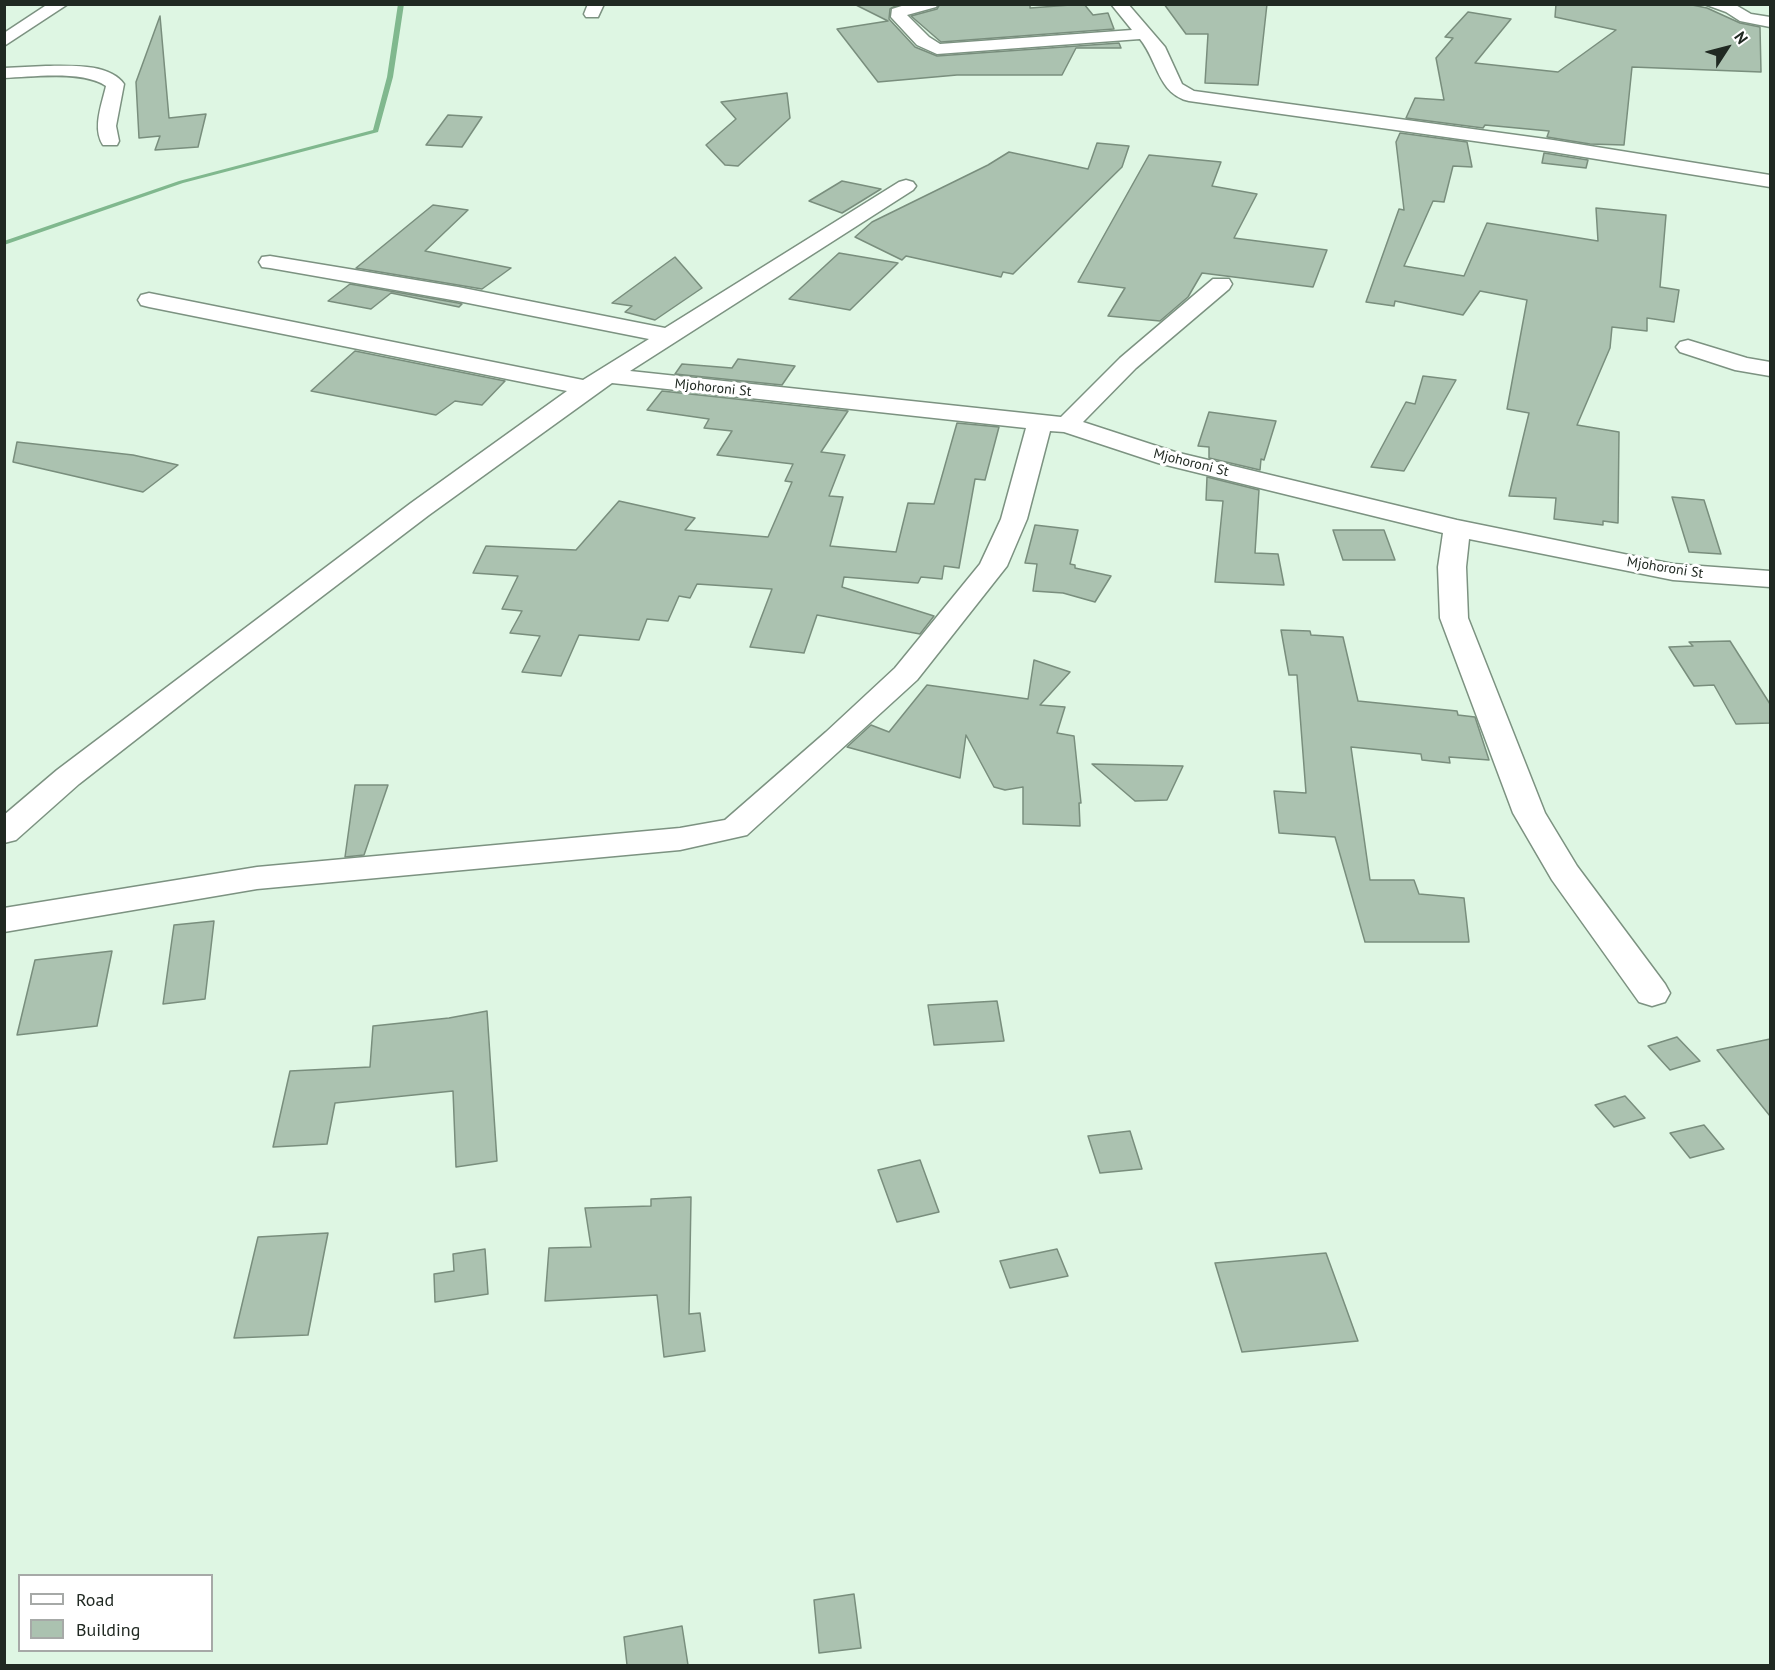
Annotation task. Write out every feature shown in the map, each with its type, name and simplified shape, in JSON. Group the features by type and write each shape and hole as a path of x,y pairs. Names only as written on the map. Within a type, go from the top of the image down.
{"street":[{"path":"4,41 60,4"},
{"path":"930,4 898,12 899,17 922,41 937,49 1145,34"},
{"path":"1119,4 1156,47 1174,87 1189,96 1553,146 1770,181"},
{"path":"1712,4 1732,9 1746,18 1770,22"},
{"path":"4,73 91,74 110,79 115,84 107,126 110,141"},
{"path":"4,833 68,777 420,509 598,382 906,186"},
{"path":"270,262 458,294 669,336"},
{"path":"4,920 257,878 680,839 735,828 837,740 906,674 993,566 1053,423 1221,284"},
{"name":"Mjohoroni St","path":"149,300 598,382 647,381 1053,423 1167,458 1457,528 1673,572 1770,579"},
{"path":"1688,347 1743,365 1770,369"},
{"path":"1457,528 1452,567 1454,618 1529,813 1564,872 1652,993"}],"building":[{"path":"854,4 899,4 890,9 889,19 915,47 937,56 1119,43 1121,48 1076,48 1062,75 957,75 878,82 837,29 888,21"},
{"path":"940,4 1030,4 1030,8 1084,4 1093,15 1108,13 1114,29 941,42 911,16 937,9"},
{"path":"1164,4 1267,4 1258,85 1205,83 1208,34 1186,34"},
{"path":"1556,4 1687,4 1707,8 1740,23 1760,27 1761,72 1632,67 1624,145 1590,144 1547,137 1549,131 1485,125 1483,128 1406,118 1415,98 1444,100 1436,58 1453,38 1445,37 1468,12 1511,19 1475,63 1558,72 1616,30 1555,17"},
{"path":"160,16 169,118 206,114 198,147 155,150 160,136 139,138 136,82"},
{"path":"787,93 790,118 738,166 725,165 706,145 736,119 721,102"},
{"path":"448,115 482,117 462,147 426,145"},
{"path":"1400,133 1467,142 1472,167 1453,166 1444,202 1433,201 1404,266 1464,276 1487,223 1598,241 1596,208 1666,215 1660,287 1679,290 1674,322 1647,318 1647,331 1612,327 1610,348 1577,425 1619,432 1618,523 1603,521 1603,525 1554,519 1556,498 1509,496 1529,413 1507,409 1527,300 1480,291 1463,315 1395,301 1394,306 1366,302 1399,209 1404,210 1396,142"},
{"path":"1097,143 1129,146 1122,167 1013,274 1003,272 1001,277 906,256 902,260 855,237 872,222 988,165 1009,152 1088,169"},
{"path":"1544,153 1588,160 1586,168 1542,163"},
{"path":"1149,155 1221,162 1212,186 1257,194 1234,238 1327,250 1313,287 1202,273 1188,297 1160,321 1108,316 1125,288 1078,282"},
{"path":"842,181 881,189 842,213 809,201"},
{"path":"433,205 468,210 425,251 511,268 482,289 356,268"},
{"path":"839,253 898,263 850,310 789,299"},
{"path":"675,257 702,288 655,320 625,312 632,306 612,303"},
{"path":"350,284 462,304 459,307 391,293 371,309 328,301"},
{"path":"355,351 505,381 482,405 455,401 436,415 311,391"},
{"path":"738,359 795,366 782,385 675,374 682,364 732,368"},
{"path":"1423,376 1456,380 1404,471 1371,467 1406,402 1415,404"},
{"path":"662,391 848,411 821,452 845,455 829,496 843,497 830,546 896,552 908,503 934,504 957,423 999,427 985,480 975,479 959,568 944,566 942,579 921,577 918,583 844,577 842,587 934,616 920,634 817,615 804,653 750,647 772,589 697,584 690,598 679,596 668,621 647,619 639,640 579,635 561,676 522,672 540,636 510,633 522,611 502,609 518,576 473,573 486,546 576,550 619,501 695,518 685,530 768,537 792,482 785,481 793,464 717,455 732,431 704,428 709,419 647,410"},
{"path":"1209,412 1276,421 1264,460 1261,459 1260,470 1209,458 1209,447 1198,446"},
{"path":"17,442 133,455 178,465 143,492 13,462"},
{"path":"1207,477 1259,490 1255,553 1278,554 1284,585 1215,582 1223,501 1206,500"},
{"path":"1672,497 1704,500 1721,554 1689,552"},
{"path":"1035,525 1078,530 1070,564 1075,565 1075,568 1111,576 1095,602 1063,593 1033,591 1037,564 1025,563"},
{"path":"1333,530 1384,530 1395,560 1343,560"},
{"path":"1281,630 1310,631 1311,635 1343,637 1358,701 1457,711 1458,715 1475,717 1489,760 1449,757 1450,763 1422,760 1421,754 1351,747 1370,880 1414,880 1419,894 1464,898 1469,942 1365,942 1335,837 1279,833 1274,791 1306,793 1297,675 1289,675"},
{"path":"1730,641 1770,704 1770,723 1736,724 1714,685 1694,686 1669,647 1693,646 1689,642"},
{"path":"1034,660 1070,672 1040,705 1065,707 1057,733 1074,736 1081,803 1079,803 1080,826 1023,824 1023,787 1005,790 994,787 966,735 960,778 847,747 871,725 889,732 927,685 1028,699"},
{"path":"1092,764 1183,766 1167,800 1135,801"},
{"path":"355,785 388,785 364,855 345,857"},
{"path":"214,921 205,999 163,1004 174,925"},
{"path":"112,951 97,1026 17,1035 35,960"},
{"path":"997,1001 1004,1041 934,1045 928,1005"},
{"path":"487,1011 497,1161 456,1167 453,1091 335,1103 327,1144 273,1147 290,1071 370,1067 373,1026 449,1018"},
{"path":"1677,1037 1700,1061 1670,1070 1648,1046"},
{"path":"1770,1039 1770,1116 1717,1050"},
{"path":"1625,1096 1645,1118 1614,1127 1595,1105"},
{"path":"1704,1125 1724,1149 1690,1158 1670,1133"},
{"path":"1130,1131 1142,1169 1100,1173 1088,1136"},
{"path":"920,1160 939,1212 897,1222 878,1170"},
{"path":"691,1197 689,1314 700,1313 705,1351 664,1357 657,1295 545,1301 549,1248 591,1247 585,1208 651,1206 651,1199"},
{"path":"328,1233 308,1335 234,1338 258,1237"},
{"path":"485,1249 488,1294 435,1302 434,1274 454,1271 453,1254"},
{"path":"1057,1249 1068,1276 1010,1288 1000,1261"},
{"path":"1326,1253 1358,1341 1242,1352 1215,1263"},
{"path":"854,1594 861,1648 819,1653 814,1600"},
{"path":"682,1626 688,1665 627,1665 624,1637"}],"waterway":[{"path":"4,243 181,182 376,131 390,77 401,4"}]}
